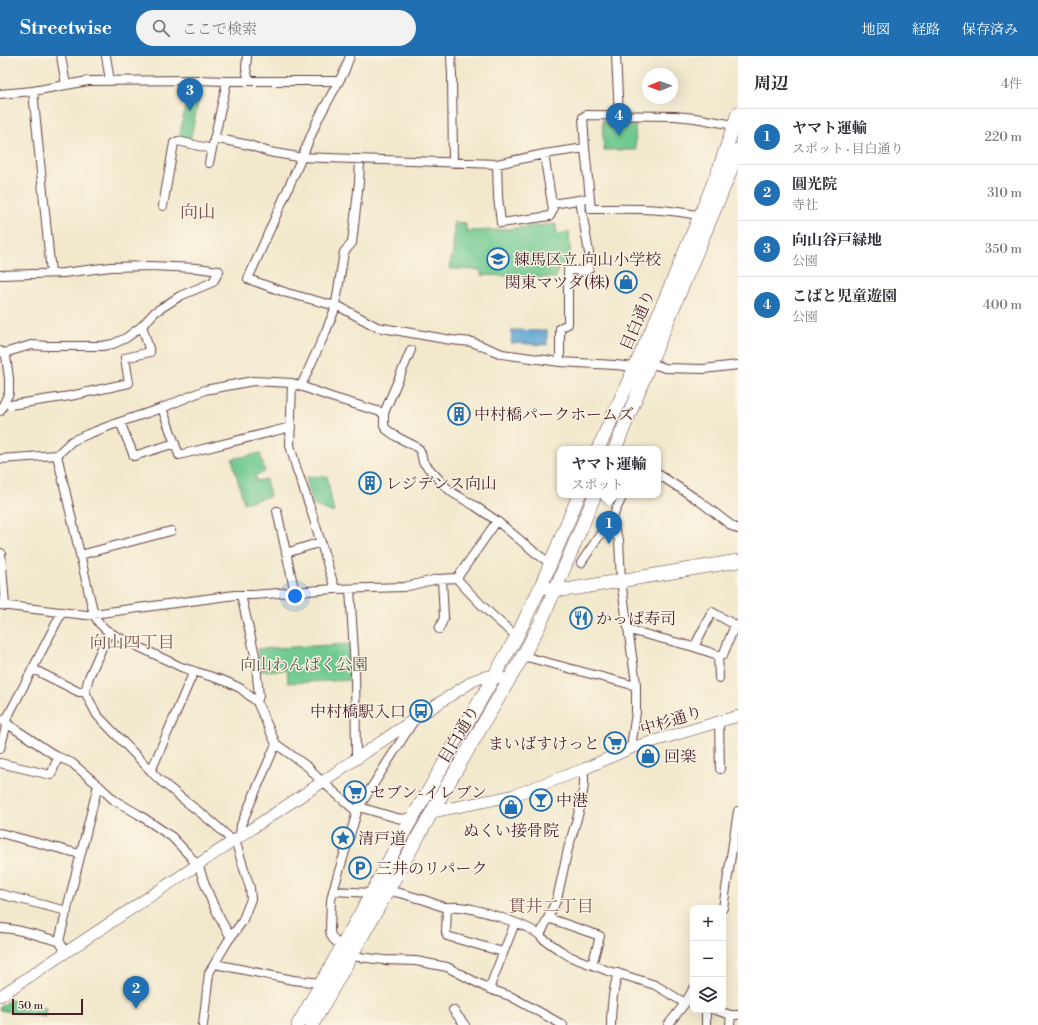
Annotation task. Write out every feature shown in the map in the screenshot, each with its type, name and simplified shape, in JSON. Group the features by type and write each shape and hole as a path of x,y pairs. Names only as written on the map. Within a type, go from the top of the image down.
{"main road":[{"name":"目白通り","path":"600,444 700,216 719,169 736,119"},
{"name":"目白通り","path":"618,446 650,363 729,175 738,150"},
{"name":"目白通り","path":"312,1025 347,951 372,893 404,832 517,636 541,586 578,498"},
{"name":"目白通り","path":"298,1025 321,983 347,951 388,891 523,656 541,622 594,498"},
{"path":"541,586 555,590 572,589 738,561"}],"street":[{"path":"60,56 66,85"},
{"path":"106,56 110,81"},
{"path":"247,56 246,69 250,81"},
{"path":"350,56 344,72 318,119 248,279 287,293 340,307 377,327 451,340 472,342 498,353 560,362 635,367"},
{"path":"451,56 453,163"},
{"path":"616,56 619,115"},
{"path":"0,94 33,91 88,81 339,81"},
{"path":"209,163 227,81"},
{"path":"33,91 51,273"},
{"path":"700,216 690,213 655,210 591,209 583,117 586,115 619,115 736,119"},
{"path":"214,138 249,145 269,152 302,157 453,163 497,164 544,154 585,148"},
{"path":"163,206 174,144 178,141 212,149"},
{"path":"497,164 498,197 501,223 550,216 553,210 544,154"},
{"path":"301,386 336,306 344,252 352,243 360,160"},
{"path":"552,204 590,198"},
{"path":"560,362 560,328 568,324 568,270 586,271 589,269 589,254 580,200"},
{"path":"0,275 63,273 111,267 150,266 197,268 219,271 213,282 180,296 155,312 142,326 126,338 113,344 102,346 31,345 2,352 6,356 9,393 0,410"},
{"path":"5,402 10,405 70,396 129,383 125,358 150,352 142,326"},
{"path":"410,350 384,413 384,425 386,429 397,437 419,448 423,462 446,488 497,521 550,563"},
{"path":"650,363 665,368 703,369 738,365"},
{"path":"0,459 57,455 72,441 120,422 162,408 205,390 253,381 292,382 331,397 384,413"},
{"path":"292,382 290,445 335,590"},
{"path":"162,408 179,455 291,427"},
{"path":"120,422 134,456 175,443"},
{"path":"57,455 94,615 99,623 108,632 181,667 230,683 240,688 257,702 276,744 308,768 322,782 358,809 403,819 432,812"},
{"path":"661,476 698,500 738,530"},
{"path":"581,563 614,514 622,498"},
{"path":"277,511 295,593"},
{"path":"610,520 619,540 621,581 636,686 636,712 631,748"},
{"path":"457,578 497,521"},
{"path":"80,554 171,531"},
{"path":"286,553 321,542"},
{"path":"1,553 2,605 86,615 235,595 404,587 442,579 457,578"},
{"path":"457,578 488,611 507,629 517,636"},
{"path":"439,629 444,618 442,579"},
{"path":"350,589 355,668 356,759"},
{"path":"241,595 255,655 259,696 257,702"},
{"path":"0,749 4,722 62,612"},
{"path":"629,630 694,647 718,655 723,655 735,625 712,612 694,647"},
{"path":"108,632 89,677 85,692 97,715 152,771 155,776 226,834 236,839"},
{"path":"718,655 719,678"},
{"path":"523,656 636,686"},
{"path":"33,669 79,692 85,692"},
{"path":"152,771 194,671"},
{"path":"0,996 472,681 483,676 494,676 509,680"},
{"name":"中杉通り","path":"432,812 514,795 584,769 631,748 738,716"},
{"path":"416,718 358,809 331,900 331,935 334,941 347,951 384,960 416,961 447,967 489,989 510,996 564,1025"},
{"path":"4,722 58,757 72,763 114,800 172,836 198,864 223,926 231,937"},
{"path":"719,722 720,769"},
{"path":"202,1025 209,973 242,922 251,899 250,888 236,839 276,744"},
{"path":"0,763 51,775 58,757"},
{"path":"540,936 557,900 568,849 581,805 584,784 584,769"},
{"path":"66,952 60,941 98,785"},
{"path":"723,905 736,835 738,811"},
{"path":"0,833 80,854"},
{"path":"333,891 372,893"},
{"path":"388,891 397,892 447,907 459,907 477,911 515,923 532,930 561,952 571,957 611,972 655,985 688,1003 668,1025"},
{"path":"0,894 67,911"},
{"path":"447,907 447,936 503,952"},
{"path":"548,918 600,936 592,965"},
{"path":"489,989 515,923"},
{"path":"0,928 20,931 60,941"},
{"path":"215,964 293,980 321,983"},
{"path":"611,1025 613,996 618,973"},
{"path":"453,1010 465,1025"},
{"path":"706,1013 706,1025"},
{"path":"730,1025 734,1015"}],"green space":[{"path":"189,84 202,84 190,142 179,139"},
{"path":"602,120 633,120 635,122 636,150 604,150"},
{"path":"454,222 466,223 466,231 496,230 556,224 557,234 569,232 571,263 561,263 556,274 556,278 481,275 481,270 450,269 453,252"},
{"path":"260,453 265,472 255,475 257,481 266,479 270,496 244,503 232,459"},
{"path":"327,476 334,513 313,505 306,477"},
{"name":"向山わんぱく公園","path":"350,644 350,680 288,683 287,670 261,671 257,649"},
{"path":"10,1000 46,1008 45,1017 0,1010 0,1006"}],"water":[{"path":"512,330 547,331 547,345 511,343"}],"place":[{"name":"向山谷戸緑地","path":"190,111"},
{"name":"こばと児童遊園","path":"619,136"},
{"name":"練馬区立 向山小学校","path":"498,259"},
{"name":"関東マツダ(株)","path":"626,282"},
{"name":"中村橋パークホームズ","path":"459,414"},
{"name":"レジデンス向山","path":"370,483"},
{"name":"ヤマト運輸","path":"609,544"},
{"name":"かっぱ寿司","path":"581,618"},
{"name":"中村橋駅入口","path":"421,711"},
{"name":"まいばすけっと","path":"615,743"},
{"name":"回楽","path":"648,756"},
{"name":"セブン-イレブン","path":"355,792"},
{"name":"中港","path":"541,800"},
{"name":"ぬくい接骨院","path":"511,807"},
{"name":"清戸道","path":"343,838"},
{"name":"三井のリパーク","path":"360,868"},
{"name":"圓光院","path":"136,1009"}],"district":[{"name":"向山","path":"198,212"},
{"name":"向山四丁目","path":"132,642"},
{"name":"貫井二丁目","path":"551,906"}]}
